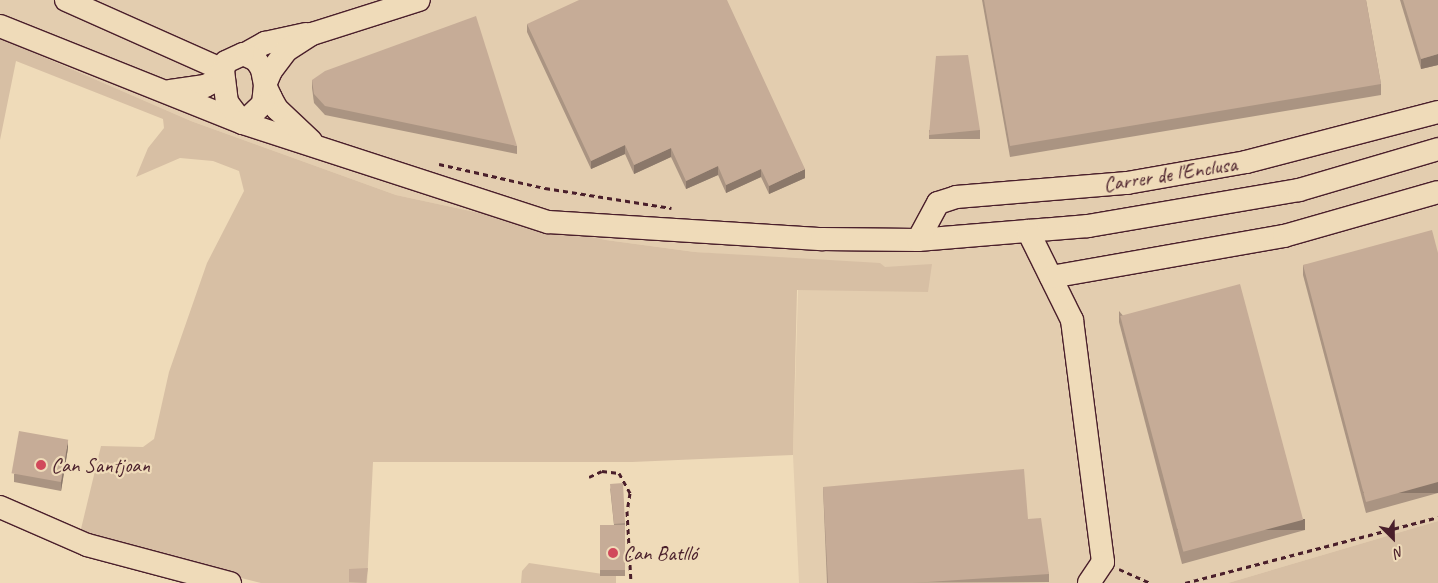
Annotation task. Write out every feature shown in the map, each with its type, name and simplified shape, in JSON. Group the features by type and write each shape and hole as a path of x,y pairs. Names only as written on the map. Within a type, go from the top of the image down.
{"street":[{"path":"66,0 222,70"},
{"path":"165,90 205,86 213,82 233,56 245,54 253,47 281,37 312,34 419,0"},
{"path":"0,26 165,90 243,123 548,222 822,240 918,240 1028,231 1088,226 1300,190 1438,149"},
{"path":"243,123 263,104 265,85 280,56 312,34"},
{"path":"245,54 259,63 265,85 277,109 320,148"},
{"path":"222,70 227,102 243,123"},
{"name":"Carrer de l'Enclusa","path":"918,240 938,203 956,197 1128,183 1236,164 1335,141 1438,112"},
{"path":"1051,277 1284,236 1438,192"},
{"path":"1028,231 1072,320 1103,562 1089,583"},
{"path":"0,507 87,545 230,583"}],"path":[{"path":"437,164 545,188 680,209"},
{"path":"589,477 602,471 619,473 630,493 626,511 631,583"},
{"path":"1185,583 1438,517"},
{"path":"1103,562 1150,583"}],"shaded area":[{"path":"0,0 1438,0 1438,521 1228,583 799,583 793,455 799,260 695,252 606,240 396,195 191,121 0,38"},
{"path":"0,38 191,121 396,195 606,240 695,252 880,263 885,267 932,264 928,292 797,290 793,455 632,462 373,462 367,583 261,583 115,546 80,533 101,446 143,447 154,439 169,372 207,263 244,191 239,171 213,161 180,158 136,177 148,148 164,128 163,119 16,61 0,140"},
{"path":"1438,521 1438,583 1228,583"},
{"path":"529,563 616,576 616,583 521,583 522,571"}],"building":[{"path":"579,0 727,0 805,169 769,186 761,169 726,185 718,166 686,181 671,148 634,165 625,145 591,161 527,24"},
{"path":"984,0 1366,0 1381,84 1010,146"},
{"path":"1403,0 1438,0 1438,54 1421,59"},
{"path":"476,16 517,146 325,106 314,94 312,80 325,71"},
{"path":"968,55 980,130 929,135 936,56"},
{"path":"1432,230 1438,253 1438,482 1366,502 1303,265"},
{"path":"1240,284 1303,520 1183,552 1120,316"},
{"name":"Can Santjoan","path":"19,431 68,440 61,482 12,473"},
{"path":"1024,469 1028,519 1041,518 1049,574 913,583 828,583 823,487"},
{"path":"623,483 625,523 614,524 610,484"},
{"name":"Can Batlló","path":"600,525 625,525 625,570 600,570"},
{"path":"368,568 366,583 349,582 349,569"}],"place":[{"name":"Can Santjoan","path":"41,465"},
{"name":"Can Batlló","path":"613,553"}]}
